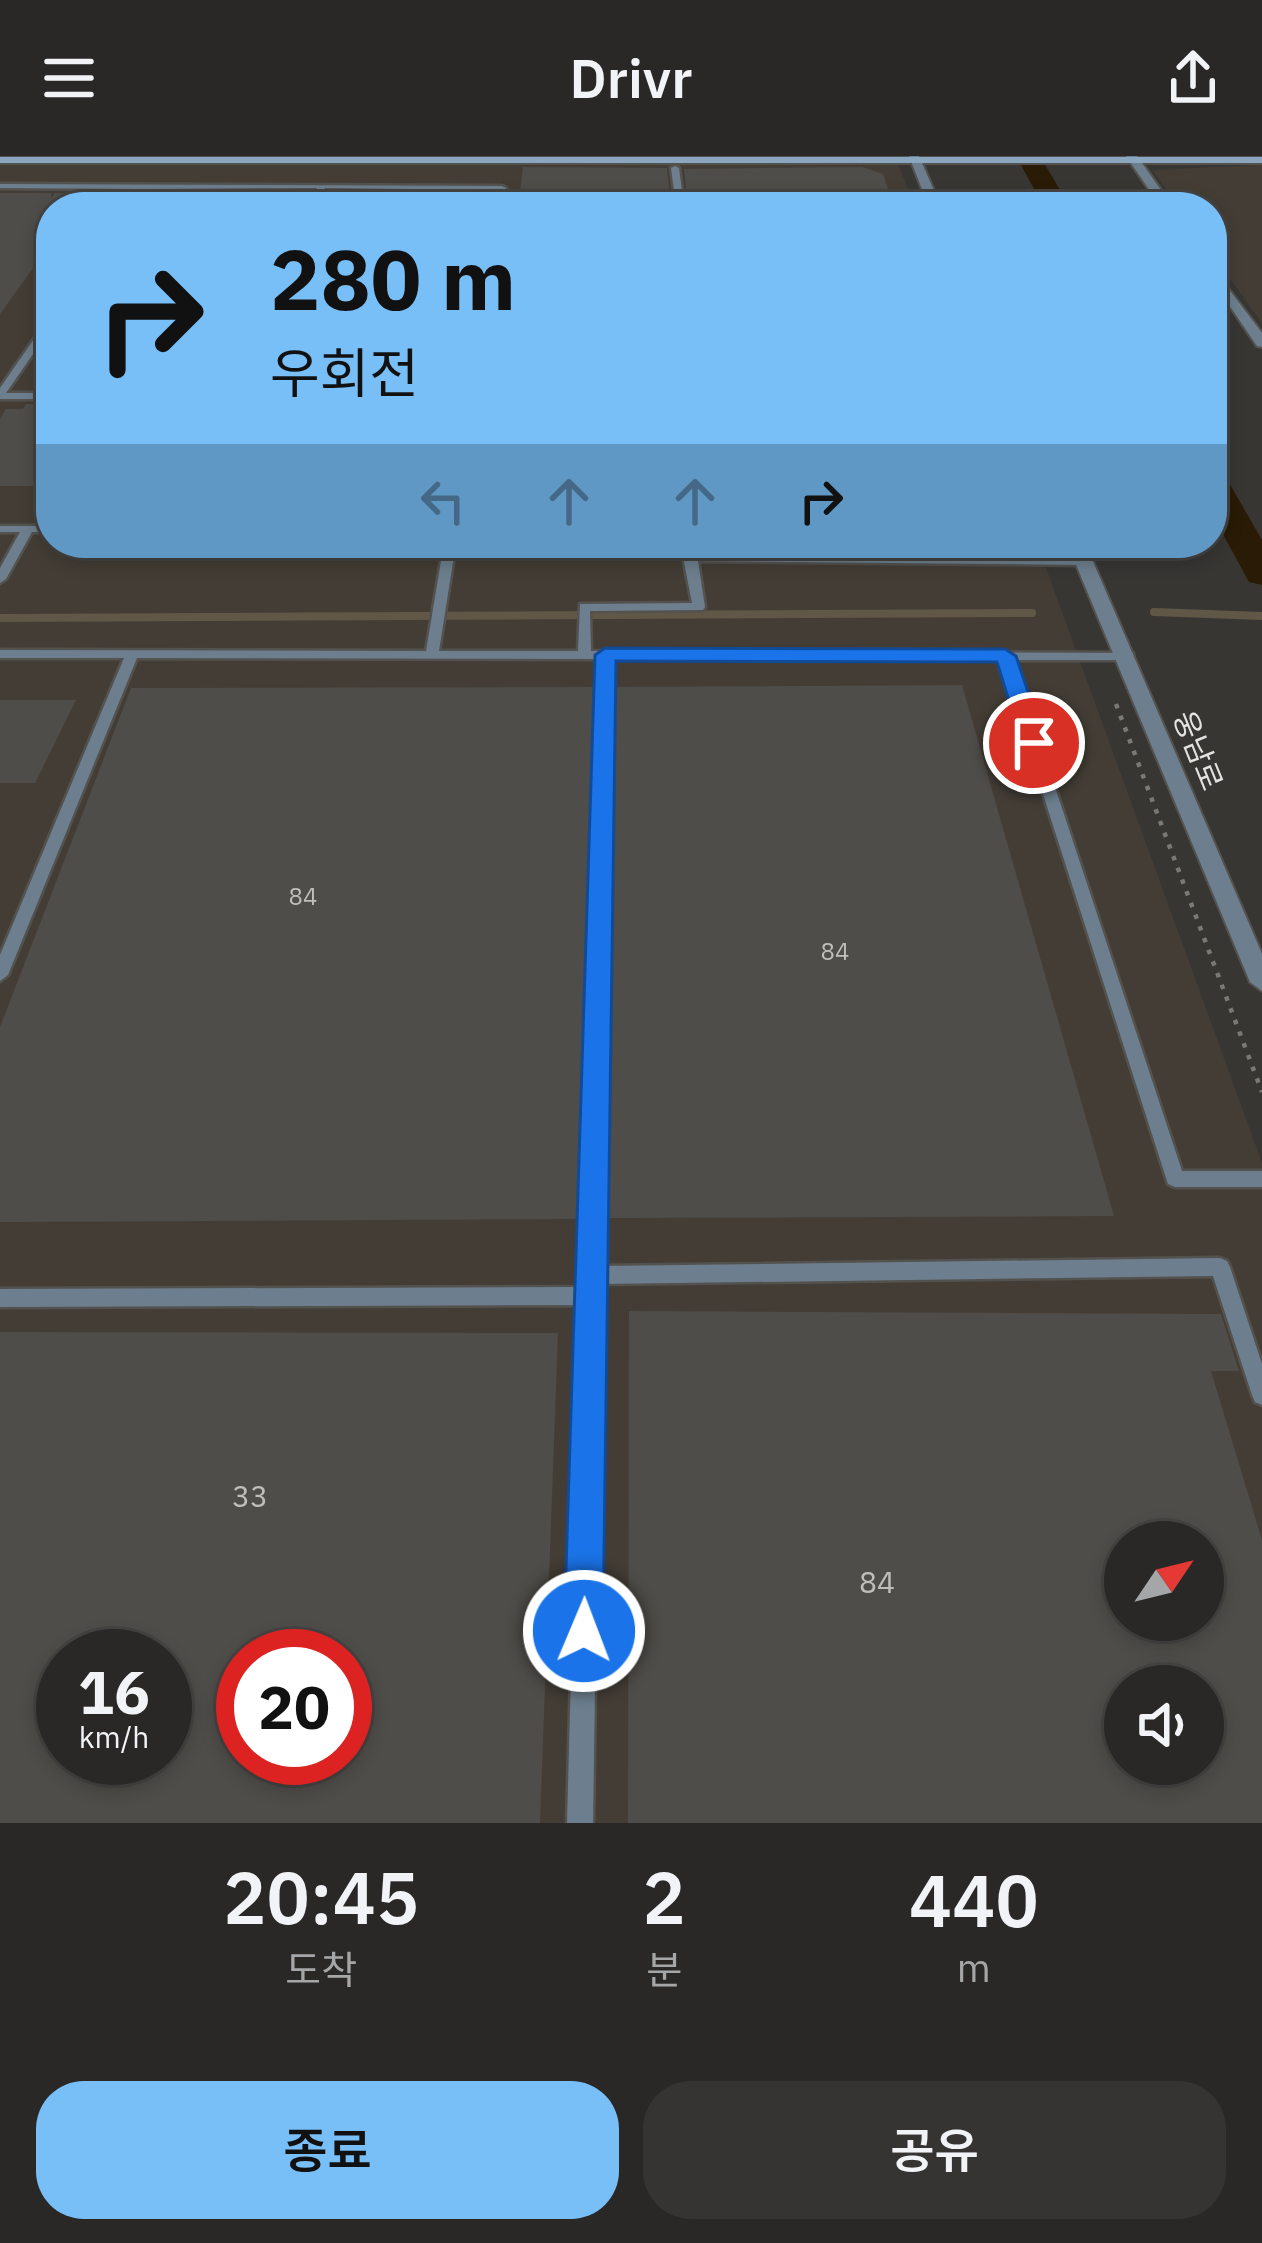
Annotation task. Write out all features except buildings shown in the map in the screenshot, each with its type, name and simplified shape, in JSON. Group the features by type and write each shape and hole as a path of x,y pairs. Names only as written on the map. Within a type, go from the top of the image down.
{"main road":[{"path":"0,160 1262,160"}],"street":[{"path":"915,158 929,192"},
{"path":"1128,159 1155,192"},
{"path":"1227,293 1262,343"},
{"name":"웅남로","path":"1083,558 1262,982"}],"lane":[{"path":"212,187 226,160"},
{"path":"674,168 678,192"},
{"path":"0,186 502,188 501,192"},
{"path":"319,192 322,186"},
{"path":"140,192 143,187"},
{"path":"0,395 36,343"},
{"path":"0,395 36,396"},
{"path":"0,529 36,529"},
{"path":"0,579 28,529"},
{"path":"432,656 448,558"},
{"path":"580,1823 592,1286 595,655 583,623 584,607 699,607 690,558"},
{"path":"0,654 1128,656"},
{"path":"0,975 132,654"},
{"path":"1005,656 1175,1179 1262,1179"},
{"path":"0,1298 1220,1267 1262,1395"}],"path":[{"path":"1114,700 1262,1092"}],"shaded area":[{"path":"0,156 895,156 909,192 36,192 36,558 1042,558 1262,1163 1262,1823 0,1823"},
{"path":"1262,165 1262,323 1227,275 1227,192 1168,192 1153,170"}],"waterway":[{"path":"1028,156 1048,192"},
{"path":"1227,509 1262,574"},
{"path":"1154,612 1262,616"},
{"path":"0,618 1032,613"}],"route":[{"path":"584,1631 605,655 1005,656 1034,743"}]}
